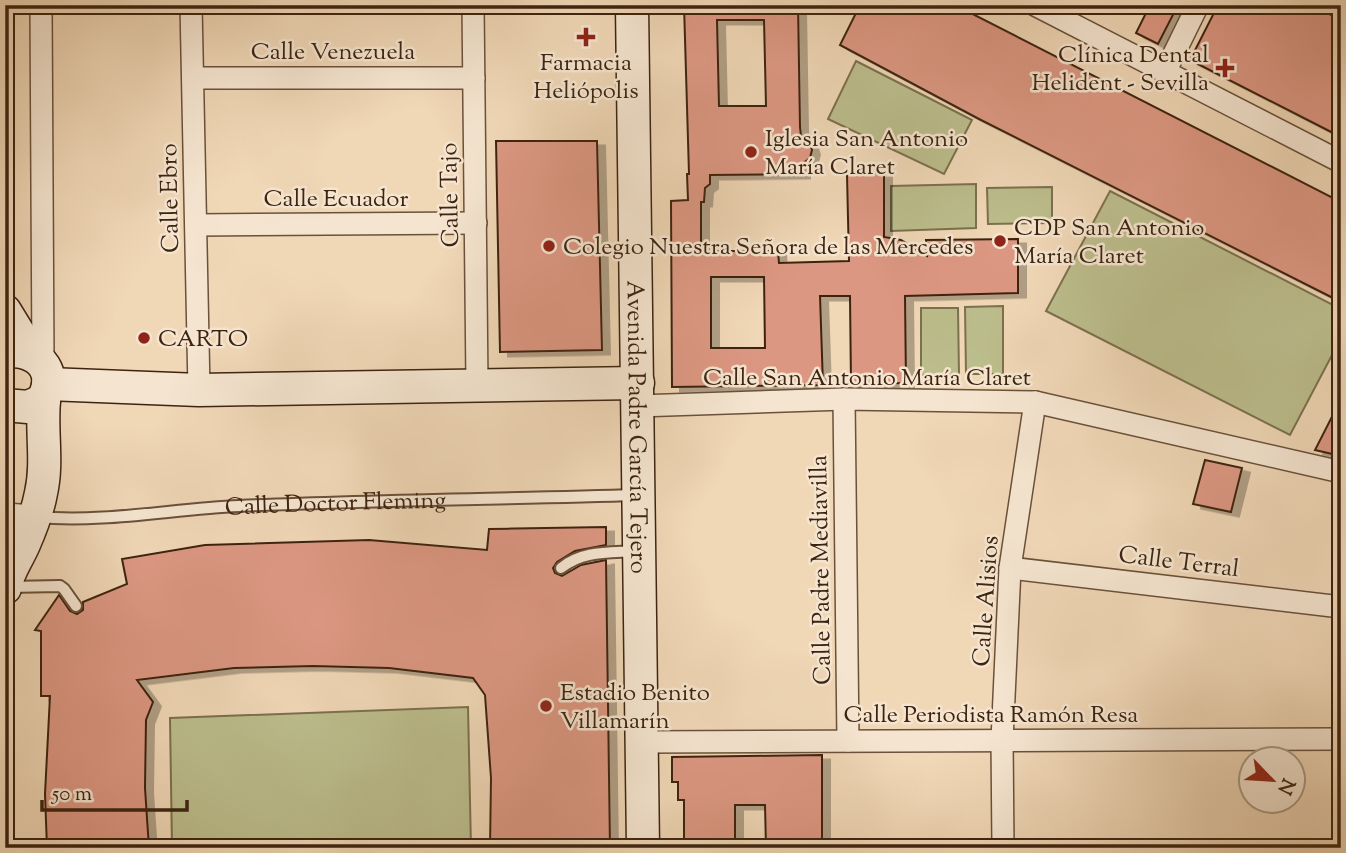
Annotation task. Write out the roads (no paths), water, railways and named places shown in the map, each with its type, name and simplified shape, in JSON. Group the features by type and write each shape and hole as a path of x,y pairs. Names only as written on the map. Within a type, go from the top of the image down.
{"street":[{"path":"5,588 7,576 23,548 20,515 41,494 45,462 35,371 41,5"},
{"name":"Calle Ebro","path":"191,5 199,390"},
{"name":"Calle Tajo","path":"472,5 477,384"},
{"name":"Avenida Padre García Tejero","path":"632,5 643,848"},
{"path":"1035,5 1341,162"},
{"path":"1165,72 1198,5"},
{"name":"Calle Venezuela","path":"193,78 474,78"},
{"name":"Calle Ecuador","path":"195,225 476,223"},
{"path":"5,311 35,371 28,407 5,405"},
{"path":"35,371 199,390 477,384 638,395"},
{"name":"Calle San Antonio María Claret","path":"638,395 1035,402 1341,472"},
{"name":"Calle Padre Mediavilla","path":"844,399 848,741"},
{"name":"Calle Alisios","path":"1003,848 1002,740 1010,568 1035,402"},
{"name":"Calle Terral","path":"1010,568 1341,607"},
{"name":"Calle Periodista Ramón Resa","path":"642,742 1341,739"}],"lane":[{"name":"Calle Doctor Fleming","path":"20,515 76,519 189,508 639,495"},
{"path":"561,568 583,555 640,551"},
{"path":"5,588 60,586 76,606"}],"place":[{"name":"Farmacia Heliópolis","path":"586,37"},
{"name":"Clínica Dental Helident - Sevilla","path":"1225,68"},
{"name":"Iglesia San Antonio María Claret","path":"751,152"},
{"name":"CDP San Antonio María Claret","path":"1000,241"},
{"name":"Colegio Nuestra Señora de las Mercedes","path":"549,246"},
{"name":"CARTO","path":"144,338"},
{"name":"Estadio Benito Villamarín","path":"546,706"}]}
